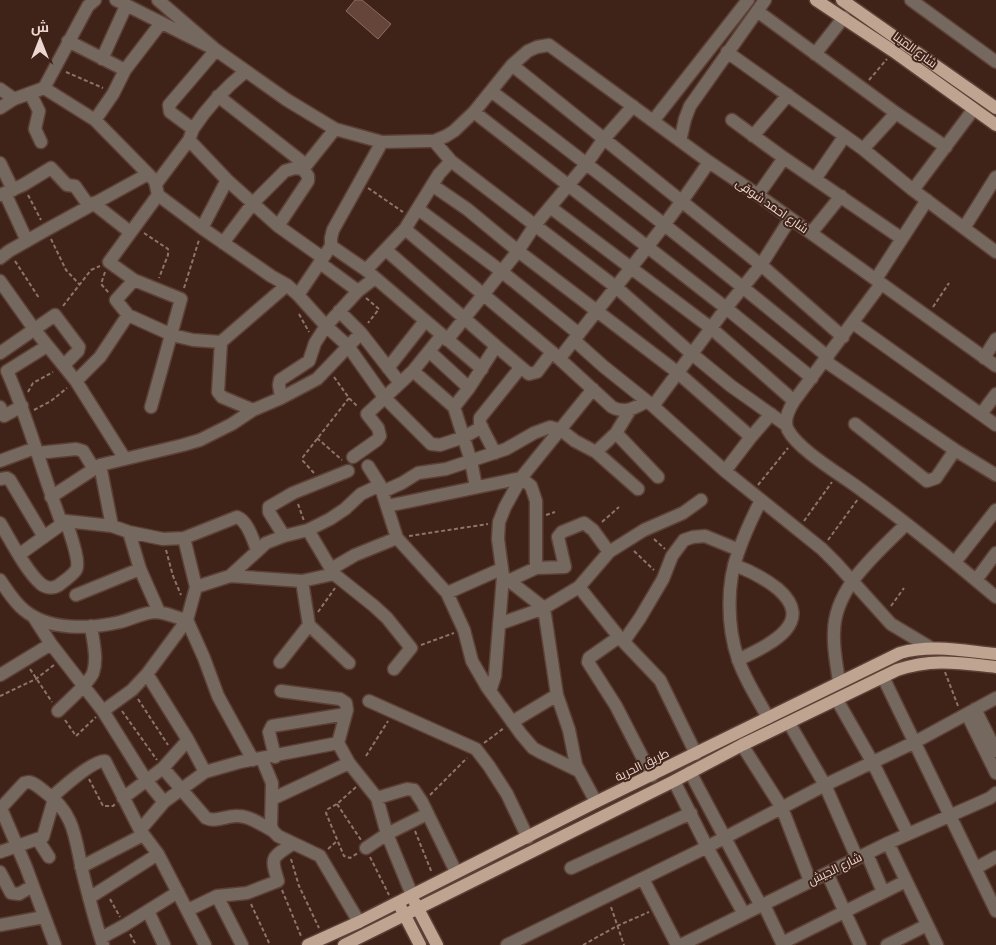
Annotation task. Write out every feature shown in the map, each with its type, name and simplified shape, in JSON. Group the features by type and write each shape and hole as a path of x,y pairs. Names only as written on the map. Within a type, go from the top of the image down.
{"main road":[{"name":"شارع المينا","path":"816,0 893,51 996,125"},
{"name":"شارع المينا","path":"842,0 996,108"},
{"name":"طريق الحرية","path":"304,940 324,938 359,922 596,802 900,653 931,648 996,654"},
{"path":"344,945 674,781 742,745 883,677 911,666 941,661 996,667"},
{"path":"412,895 437,945"},
{"path":"395,903 405,916 420,945"}],"street":[{"path":"0,108 14,98 44,88 88,6 95,0"},
{"path":"158,0 216,50 287,100 335,129 382,142 434,141 454,131 474,112 512,65 761,265 843,337"},
{"path":"654,121 748,0"},
{"path":"680,141 683,124 690,106 765,0"},
{"path":"911,0 996,62"},
{"path":"102,59 121,3 216,50"},
{"path":"756,11 946,147"},
{"path":"815,54 844,17"},
{"path":"95,120 113,94 125,70 161,22"},
{"path":"68,41 125,70"},
{"name":"شارع احمد شوقى","path":"512,65 528,51 549,45 708,162 758,195 996,366"},
{"path":"216,50 168,108 170,113 191,135 227,180 278,226 358,291"},
{"path":"727,52 863,149 913,190 996,252"},
{"path":"150,407 172,336 181,299 134,280 109,262 131,230 154,184 191,135 206,110 218,96 246,71"},
{"path":"44,88 95,120 154,184 202,228 287,285 298,295 326,326 348,346 384,397 432,444 440,445 464,437 482,427"},
{"path":"0,89 14,98"},
{"path":"491,91 587,163 743,287 827,359 955,450 996,475"},
{"path":"30,93 39,111 35,129 40,142"},
{"path":"753,136 788,95"},
{"path":"218,96 305,167 308,181 278,226"},
{"path":"284,536 268,510 271,506 293,493 322,481 379,438 378,428 367,414 413,371 464,317 518,251 535,225 587,163 603,140 633,106"},
{"path":"913,190 973,110"},
{"path":"474,112 726,308 812,378"},
{"path":"863,149 896,113"},
{"path":"732,120 901,238"},
{"path":"223,243 253,202 285,172 305,167 335,129"},
{"path":"816,179 844,137"},
{"path":"434,141 451,161 616,288 731,386 786,425 794,440 955,562 996,597"},
{"path":"298,295 331,246 333,230 382,142"},
{"path":"758,195 784,158"},
{"path":"281,398 280,380 309,362 315,343 326,326 358,291 386,250 412,219 432,185 451,161"},
{"path":"386,250 520,367 528,373 534,374 576,337 682,202 708,162"},
{"path":"0,163 27,241"},
{"path":"10,191 51,168 66,185 75,186 91,204 131,230"},
{"path":"964,228 996,177"},
{"path":"202,228 227,180"},
{"path":"4,255 91,204 154,184"},
{"path":"432,185 467,209 518,251 677,372 751,438"},
{"path":"811,233 841,196"},
{"path":"786,425 788,413 794,401 853,323 879,281 901,238 927,200"},
{"path":"550,207 711,328 794,401"},
{"path":"412,219 501,271 576,337 603,366 650,404 725,471 822,549 891,624 931,648"},
{"path":"412,219 483,294 593,388 612,407 622,410 630,410 650,404 692,354 761,265 790,219"},
{"path":"331,246 370,274 482,369"},
{"path":"134,280 116,300 128,315 172,336 221,342 287,285"},
{"path":"0,281 34,329 76,381 125,459"},
{"path":"340,311 400,382"},
{"path":"0,353 55,315 79,347 78,351 64,365"},
{"path":"76,381 100,357 128,315"},
{"path":"388,368 425,321"},
{"path":"853,323 996,425"},
{"path":"52,497 97,467 200,440 232,424 253,410 317,379 360,333"},
{"path":"984,358 996,339"},
{"path":"221,342 218,392 226,399 253,410"},
{"path":"0,523 33,575 42,584 52,588 77,568 77,559 52,497 23,408 3,365 47,346"},
{"path":"454,407 469,388 496,346"},
{"path":"430,352 469,388"},
{"path":"309,362 317,379"},
{"path":"495,453 479,421 481,415 520,367"},
{"path":"413,371 454,407 471,461 476,487"},
{"path":"490,691 495,676 498,624 504,576 498,548 499,522 521,478 593,388"},
{"path":"981,414 996,394"},
{"path":"0,407 4,416 23,408"},
{"path":"596,452 616,433 630,410"},
{"path":"725,471 771,414"},
{"path":"855,424 927,481 936,478 955,450"},
{"path":"230,576 266,543 308,530 338,514 361,494 402,483 418,473 446,469 495,453 506,449 539,430 550,428 561,430 575,442 596,452 638,489"},
{"path":"616,433 658,477"},
{"path":"0,461 36,450 76,449 85,454 97,467 112,526"},
{"path":"368,466 381,488 397,538 447,593 464,630 472,661 490,691 520,734 540,752 579,771"},
{"path":"0,479 7,478 10,480 44,537"},
{"path":"387,506 521,478 532,486 535,493 537,518 536,568"},
{"path":"756,496 734,564 729,610 738,660 768,718"},
{"path":"498,624 544,608 579,587 609,552 644,530 683,514 701,500"},
{"path":"955,562 996,510"},
{"path":"20,554 64,523 112,526 129,532 163,539 184,538 237,518 242,519 246,524 258,550"},
{"path":"447,593 536,568 565,567 558,540 560,534 581,523 593,530 609,552"},
{"path":"839,682 834,633 835,620 844,596 852,580 906,524"},
{"path":"308,530 336,574 383,614 411,648 394,668"},
{"path":"129,532 140,568 159,612"},
{"path":"652,776 616,706 588,662 590,658 622,639 640,618 663,579 672,556 684,540 705,536 738,550"},
{"path":"103,711 132,690 147,674 188,615 196,587 184,538"},
{"path":"196,587 230,576 302,581 336,574 355,554 397,538"},
{"path":"976,580 996,553"},
{"path":"734,564 753,571 786,597 791,605 793,616 790,624 781,635 767,646 738,660"},
{"path":"76,595 140,568"},
{"path":"504,576 544,608 556,696 567,724 579,771 596,802"},
{"path":"0,580 18,604 33,616 62,659 103,711 146,780 164,802"},
{"path":"302,581 309,625 349,663"},
{"path":"579,587 622,639 660,680 696,754"},
{"path":"33,616 68,627 120,622 159,612 188,615"},
{"path":"188,615 218,696 263,758 272,783 272,831"},
{"path":"280,662 309,625"},
{"path":"58,711 90,678 95,664 92,626"},
{"path":"0,675 51,644"},
{"path":"147,674 206,772"},
{"path":"883,677 996,911"},
{"path":"281,691 340,699 346,703 346,714 338,742 349,763 377,798 387,834 412,895"},
{"path":"512,722 556,696"},
{"path":"507,945 725,838 825,785 915,742 996,698"},
{"path":"837,700 873,763 908,834"},
{"path":"369,701 476,749 507,794 528,838"},
{"path":"263,758 272,726 346,714"},
{"path":"968,714 996,751"},
{"path":"968,714 996,773"},
{"path":"789,723 883,892"},
{"path":"123,798 162,768 188,740"},
{"path":"81,867 142,833 164,802 206,772 338,742"},
{"path":"742,745 782,808 810,881"},
{"path":"0,852 38,840 44,835 53,798 99,761 105,761 142,833 158,854 205,945"},
{"path":"272,799 349,763"},
{"path":"162,768 208,820 243,816 272,831 290,845 320,856 359,922"},
{"path":"690,772 783,944 906,881"},
{"path":"674,781 707,847 744,914"},
{"path":"55,945 18,847 0,808 22,785 28,782 53,798 70,819 78,845 81,867 89,898 102,941 178,892"},
{"path":"377,798 411,789 414,790 425,808 456,872"},
{"name":"شارع الجيش","path":"681,945 706,940 744,914 888,842 994,796"},
{"path":"366,848 387,834 411,822 425,808"},
{"path":"572,868 691,814"},
{"path":"38,840 49,857"},
{"path":"888,842 937,945"},
{"path":"188,910 218,896 246,893 278,881 273,860 276,854 290,845"},
{"path":"89,898 158,854"},
{"path":"976,868 996,857"},
{"path":"0,872 11,894 19,894 32,886"},
{"path":"827,873 860,945"},
{"path":"642,879 677,945"},
{"path":"218,896 242,945"},
{"path":"148,911 164,945"},
{"path":"0,926 44,917"},
{"path":"887,945 927,925"}],"path":[{"path":"862,88 893,51"},
{"path":"55,67 113,94"},
{"path":"360,182 412,219"},
{"path":"10,191 46,230 66,270 80,285"},
{"path":"181,299 202,228"},
{"path":"131,230 151,237 168,249 168,255 154,289"},
{"path":"4,255 39,298"},
{"path":"55,315 92,270 109,262"},
{"path":"109,262 101,284 116,300"},
{"path":"927,315 948,283"},
{"path":"358,291 379,309 360,333"},
{"path":"298,295 296,308 315,343"},
{"path":"23,408 33,383 64,365"},
{"path":"322,481 303,459 349,398 327,368"},
{"path":"23,408 51,401 76,381"},
{"path":"317,438 348,463"},
{"path":"756,496 794,440"},
{"path":"798,530 838,474"},
{"path":"822,549 863,491"},
{"path":"293,493 308,530"},
{"path":"593,530 619,507"},
{"path":"397,538 499,522"},
{"path":"644,530 672,556"},
{"path":"163,539 188,615"},
{"path":"625,542 663,579"},
{"path":"309,625 336,574"},
{"path":"883,616 904,588"},
{"path":"411,648 464,630"},
{"path":"0,696 36,679 62,659"},
{"path":"941,661 968,714"},
{"path":"36,679 76,736 103,711"},
{"path":"132,690 175,755"},
{"path":"115,702 162,768"},
{"path":"366,756 393,712"},
{"path":"425,808 476,749 512,722"},
{"path":"85,771 103,806 114,806 123,798"},
{"path":"364,780 337,804 328,809 326,813 344,856 351,858 366,848"},
{"path":"337,804 366,848 395,903"},
{"path":"411,822 436,882"},
{"path":"290,845 299,886 324,938"},
{"path":"278,881 304,940"},
{"path":"104,889 125,925"},
{"path":"246,893 270,945"},
{"path":"607,895 624,945"},
{"path":"583,945 616,926 658,909"}],"building":[{"path":"355,0 362,0 391,24 378,39 346,11"}]}
